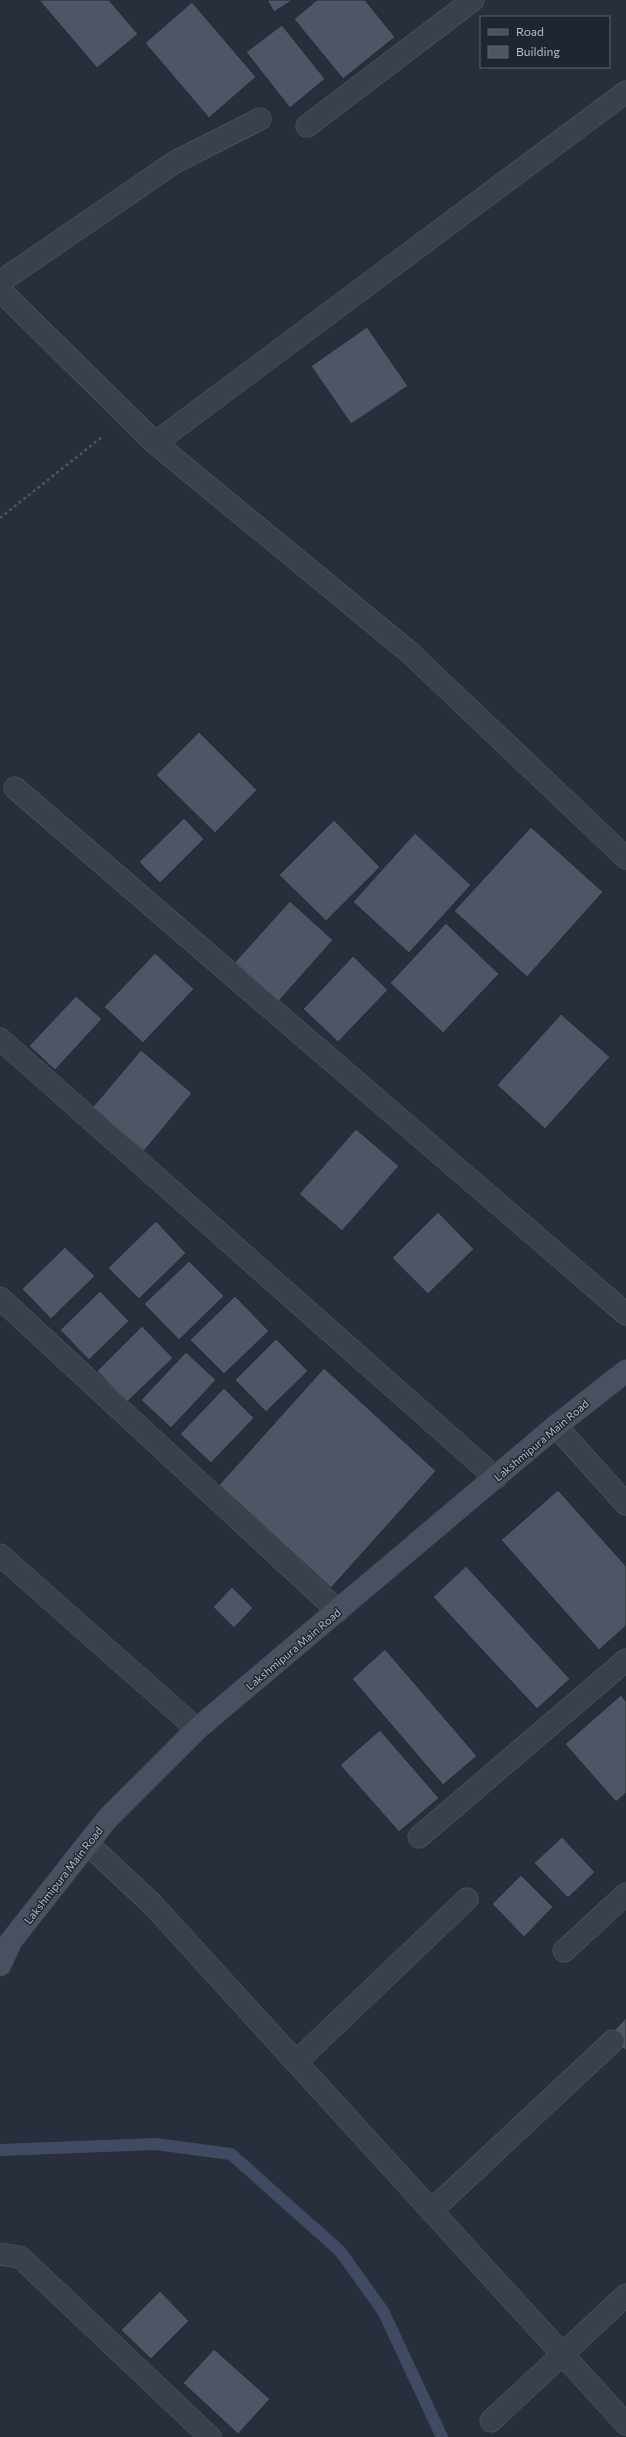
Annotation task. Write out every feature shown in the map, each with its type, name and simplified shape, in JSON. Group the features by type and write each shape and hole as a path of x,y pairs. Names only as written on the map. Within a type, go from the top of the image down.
{"main road":[{"name":"Lakshmipura Main Road","path":"0,1965 11,1941 107,1819 197,1729 556,1426 626,1371"}],"street":[{"path":"307,126 473,0"},
{"path":"154,443 626,92"},
{"path":"0,282 175,162 260,119"},
{"path":"0,290 154,443 409,652 626,858"},
{"path":"15,788 626,1314"},
{"path":"0,1039 496,1478"},
{"path":"0,1298 338,1611"},
{"path":"556,1426 626,1504"},
{"path":"0,1555 197,1729"},
{"path":"419,1837 626,1660"},
{"path":"88,1844 153,1905 562,2356 626,2424"},
{"path":"564,1951 626,1894"},
{"path":"296,2062 467,1899"},
{"path":"431,2211 613,2041"},
{"path":"0,2254 20,2257 210,2437"},
{"path":"491,2421 626,2295"}],"path":[{"path":"0,518 127,416"}],"building":[{"path":"39,0 109,0 138,34 97,68"},
{"path":"267,0 293,0 274,12"},
{"path":"317,0 365,0 395,37 343,79 294,19"},
{"path":"192,2 256,77 209,118 145,43"},
{"path":"282,25 325,79 290,108 246,52"},
{"path":"367,327 408,386 351,424 311,366"},
{"path":"199,732 257,790 215,833 156,775"},
{"path":"184,818 204,839 160,883 139,862"},
{"path":"334,820 380,867 326,921 279,875"},
{"path":"531,827 603,892 527,977 454,911"},
{"path":"415,833 471,885 409,953 353,902"},
{"path":"290,901 333,940 278,1002 235,962"},
{"path":"446,923 499,974 443,1033 390,983"},
{"path":"155,953 194,989 143,1043 104,1007"},
{"path":"353,956 388,990 338,1042 303,1009"},
{"path":"76,996 102,1019 55,1070 29,1046"},
{"path":"561,1014 610,1057 545,1129 497,1085"},
{"path":"141,1050 192,1093 144,1151 92,1108"},
{"path":"356,1129 399,1166 342,1231 299,1194"},
{"path":"438,1212 474,1249 428,1294 392,1258"},
{"path":"156,1221 186,1253 139,1299 108,1268"},
{"path":"65,1247 95,1276 51,1319 22,1289"},
{"path":"189,1261 224,1296 179,1340 144,1304"},
{"path":"100,1291 129,1321 89,1360 60,1330"},
{"path":"235,1296 269,1331 224,1374 190,1340"},
{"path":"142,1326 173,1358 127,1402 97,1371"},
{"path":"276,1339 308,1371 266,1412 235,1380"},
{"path":"186,1352 216,1380 171,1428 141,1400"},
{"path":"324,1368 436,1471 331,1588 219,1485"},
{"path":"224,1388 254,1418 211,1463 180,1434"},
{"path":"558,1490 626,1566 626,1626 599,1650 501,1540"},
{"path":"466,1566 570,1679 537,1709 433,1597"},
{"path":"232,1587 253,1608 234,1628 213,1607"},
{"path":"385,1649 477,1756 443,1785 352,1679"},
{"path":"621,1695 626,1701 626,1793 616,1802 565,1744"},
{"path":"380,1730 439,1798 399,1832 340,1765"},
{"path":"562,1837 595,1872 568,1898 534,1863"},
{"path":"521,1875 553,1907 524,1937 492,1904"},
{"path":"626,2018 626,2051 610,2035"},
{"path":"160,2291 189,2321 151,2359 121,2330"},
{"path":"214,2349 270,2399 238,2434 183,2383"}],"waterway":[{"path":"0,2150 155,2144 231,2154 340,2251 383,2311 442,2437"}]}
